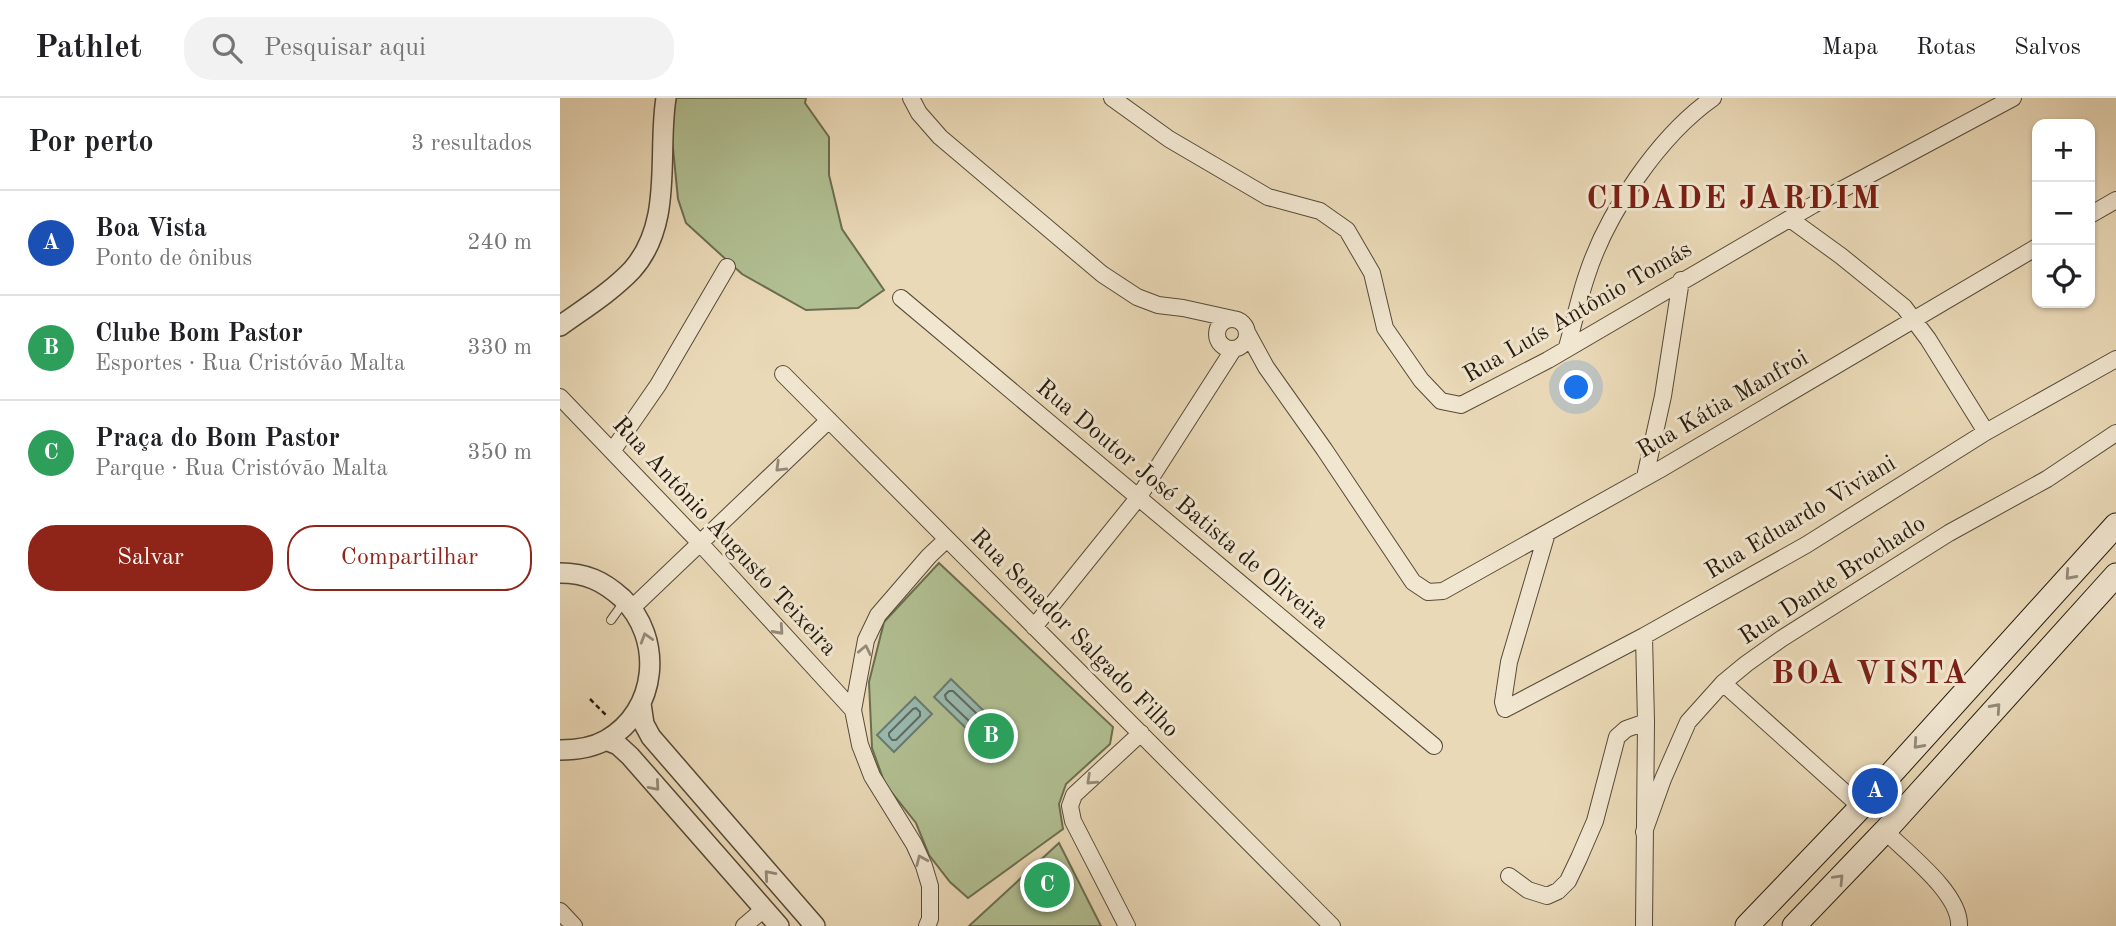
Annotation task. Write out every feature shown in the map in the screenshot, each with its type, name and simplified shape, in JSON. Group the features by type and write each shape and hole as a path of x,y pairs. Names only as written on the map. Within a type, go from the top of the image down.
{"main road":[{"path":"1747,926 1861,807 2116,525"},
{"path":"1794,926 1885,831 2116,575"},
{"path":"2005,647 2022,655 2033,667"},
{"path":"1766,906 1780,926"}],"street":[{"path":"560,326 614,288 634,268 645,251 654,231 661,198 666,98"},
{"name":"Rua Luís Antônio Tomás","path":"1112,98 1169,139 1268,197 1320,211 1347,230 1373,273 1385,328 1421,380 1441,401 1461,405 1548,360 1813,205 2013,98"},
{"path":"1567,347 1587,274 1616,208 1673,131 1713,98"},
{"path":"915,105 940,137 1102,274 1137,297 1158,305 1196,310 1241,322 1241,343 1138,498 1034,627"},
{"path":"2095,212 2116,200"},
{"path":"1790,219 1904,307 1928,339 1986,432"},
{"name":"Rua Kátia Manfroi","path":"1241,343 1266,367 1413,582 1428,592 1443,592 1914,321 2032,250"},
{"path":"613,450 657,385 727,267"},
{"path":"1645,477 1663,396 1681,280"},
{"name":"Rua Doutor José Batista de Oliveira","path":"901,298 1434,747"},
{"path":"1196,310 1217,332 1220,344 1228,349 1241,343"},
{"path":"1217,332 1220,324 1233,319"},
{"name":"Rua Eduardo Viviani","path":"1547,533 1509,662 1503,702 1505,709 1644,636 1806,545 1986,432 2116,359"},
{"name":"Rua Senador Salgado Filho","path":"783,374 1141,733 1325,923"},
{"name":"Rua Antônio Augusto Teixeira","path":"560,397 613,450 853,710"},
{"path":"629,604 700,543 829,420"},
{"name":"Rua Dante Brochado","path":"1644,832 1688,722 1723,683 1781,639 1949,533 2047,479 2116,433"},
{"path":"927,926 930,919 930,886 924,866 914,844 872,776 860,745 853,710 866,640 878,615 947,539"},
{"path":"560,573 599,580 629,604 645,630 651,655 650,680 641,704 626,724 614,734 580,749 560,750"},
{"path":"1644,636 1644,926"},
{"path":"1723,683 1861,807"},
{"path":"641,704 644,724 651,737 815,926"},
{"path":"1509,876 1528,890 1547,896 1569,881 1595,821 1617,737 1626,729 1646,722"},
{"path":"1127,926 1073,821 1070,806 1074,795 1141,733"},
{"path":"614,734 618,745 779,926"},
{"path":"694,831 716,812"},
{"path":"1885,831 1941,886 1956,905 1959,926"},
{"path":"744,926 764,909"},
{"path":"560,911 573,926"}],"lane":[{"path":"611,620 629,604"}],"path":[{"path":"590,699 614,734"}],"green space":[{"path":"676,98 806,98 805,103 829,137 829,175 842,229 884,290 858,308 806,310 742,274 686,223 678,199 672,138"},
{"path":"939,563 1113,727 1110,744 1066,784 1059,804 1063,829 968,898 950,882 929,855 916,823 885,784 872,748 869,682 884,622"},
{"path":"1059,843 1101,926 969,926"}],"water":[{"path":"951,679 988,715 971,733 934,697"},
{"path":"915,697 932,714 894,752 877,735"}],"place":[{"name":"Clube Bom Pastor","path":"991,736"},
{"name":"Boa Vista","path":"1875,791"},
{"name":"Praça do Bom Pastor","path":"1047,885"}],"district":[{"name":"CIDADE JARDIM","path":"1734,200"},
{"name":"BOA VISTA","path":"1870,675"}]}
